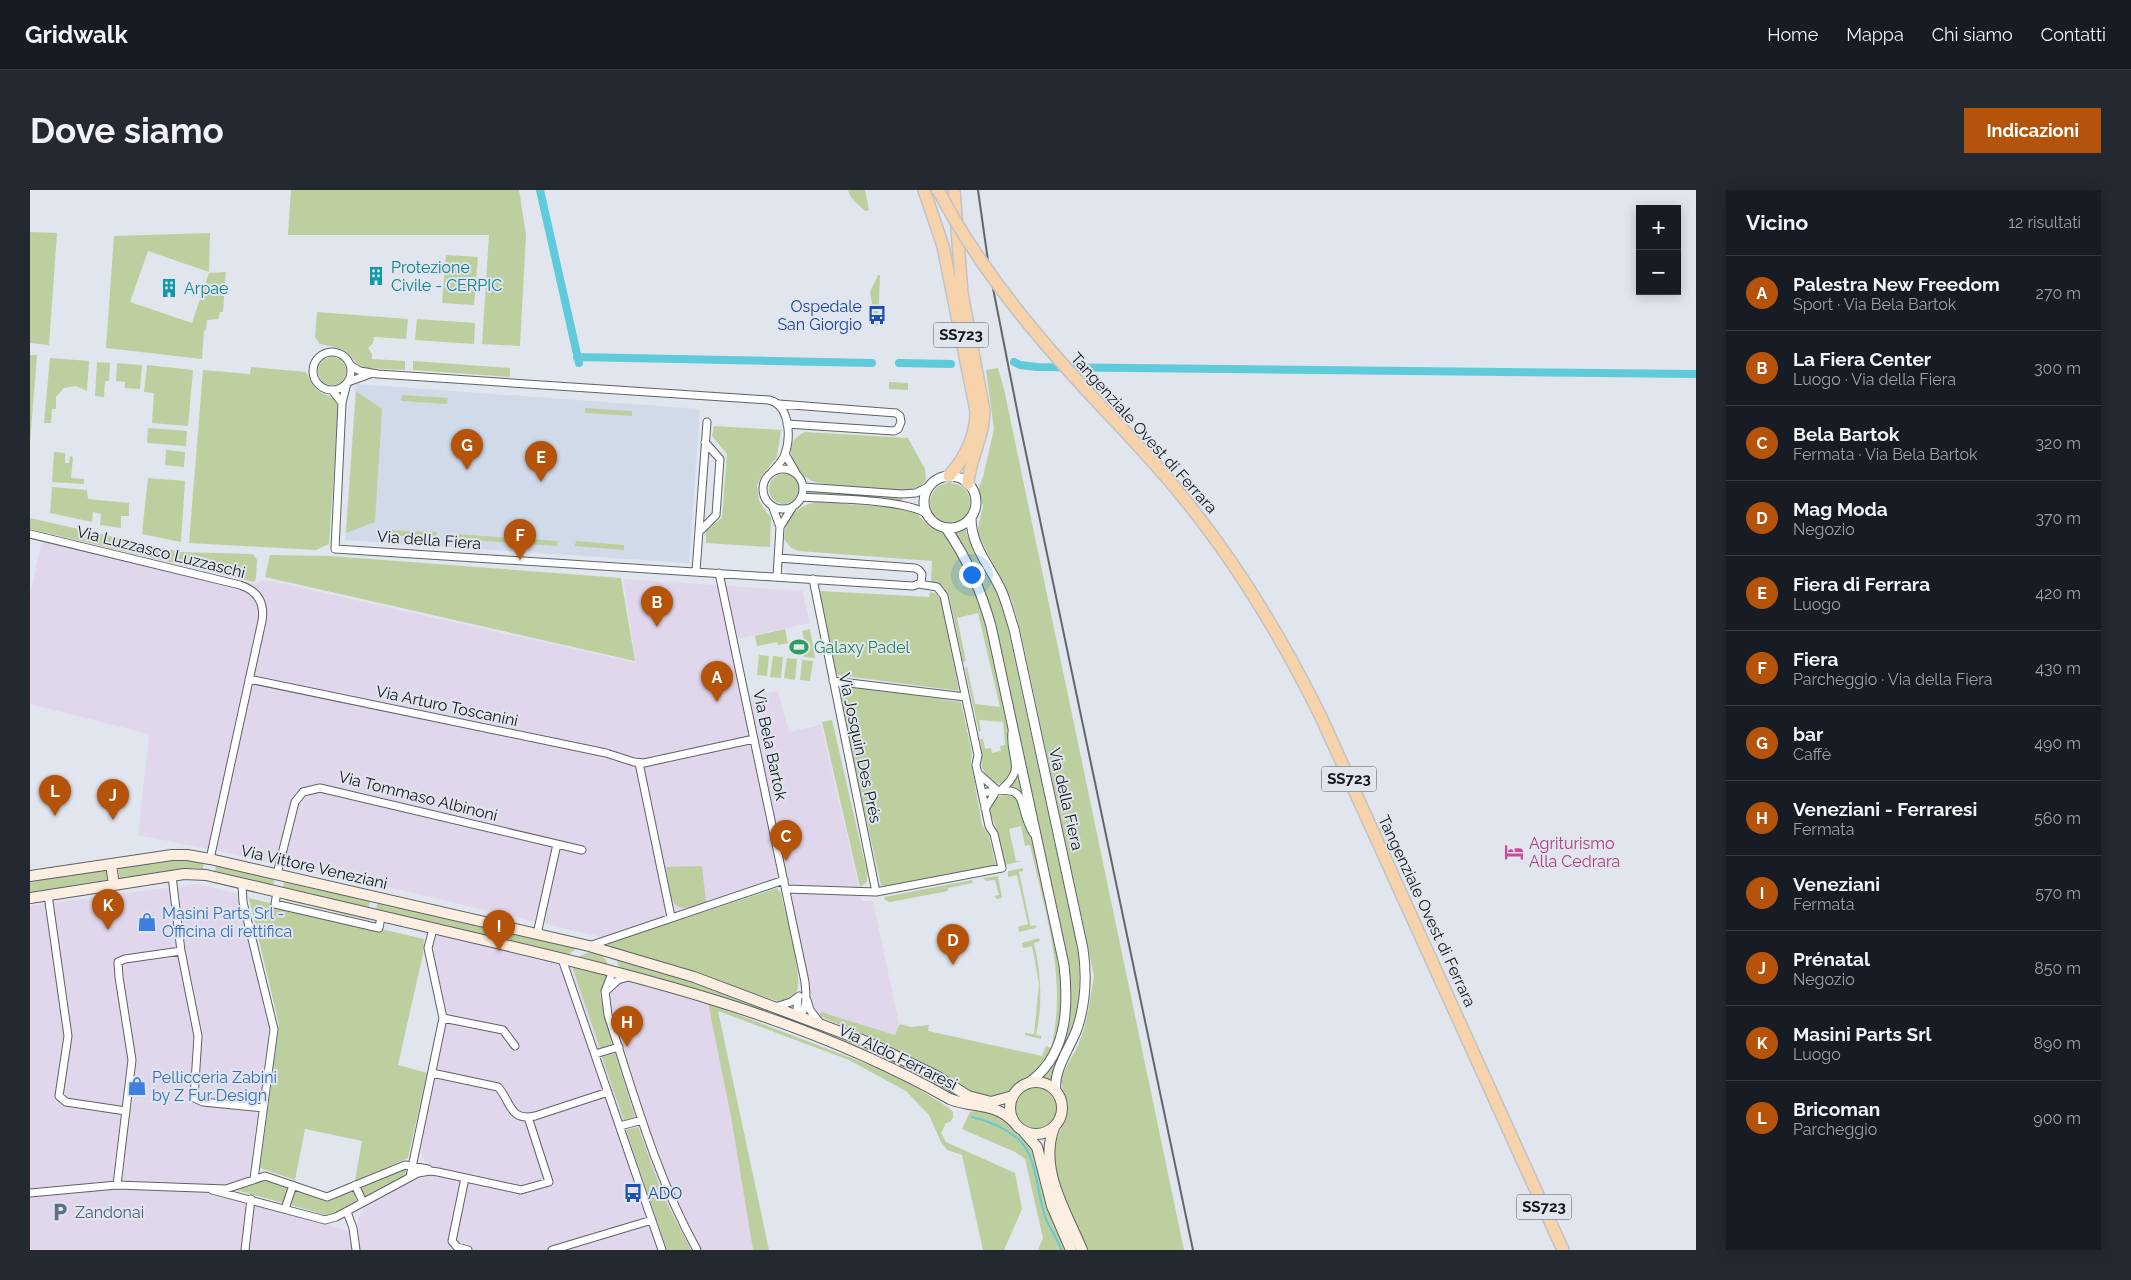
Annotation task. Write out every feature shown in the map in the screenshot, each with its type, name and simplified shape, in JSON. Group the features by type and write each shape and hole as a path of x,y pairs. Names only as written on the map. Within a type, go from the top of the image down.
{"highway":[{"name":"SS723","path":"924,190 943,246 976,411 974,429 966,454 949,476"},
{"name":"Tangenziale Ovest di Ferrara","path":"938,190 964,234 1023,320 1063,366 1168,478 1236,569 1283,642 1321,717 1563,1250"},
{"name":"SS723","path":"954,190 963,298 984,411 983,430 970,468 968,483"}],"main road":[{"name":"Via Vittore Veneziani","path":"30,876 177,854 210,859 589,946 608,952"},
{"path":"206,875 210,859"},
{"path":"111,864 114,885"},
{"name":"Via Vittore Veneziani","path":"30,898 172,876 206,875 612,971"},
{"path":"277,892 279,875"},
{"path":"370,914 375,897"},
{"path":"503,945 508,928"},
{"path":"567,960 589,946"},
{"path":"608,952 612,971"},
{"name":"Via Aldo Ferraresi","path":"608,952 694,977 821,1023 889,1052 938,1077 968,1096 991,1102 1013,1096 1025,1085"},
{"name":"Via Aldo Ferraresi","path":"612,971 712,998 796,1027 897,1069 950,1099 958,1102 986,1105 997,1109 1017,1125 1037,1146 1052,1206 1072,1250"},
{"path":"796,1027 800,1016"},
{"path":"1025,1085 1039,1082 1051,1086 1062,1102 1061,1118 1054,1128 1049,1149 1052,1171 1061,1203 1082,1250"},
{"path":"1013,1096 1010,1106 1017,1125"},
{"name":"Via Aldo Ferraresi","path":"1017,1125 1036,1135 1043,1134 1054,1128"}],"street":[{"path":"378,374 365,375 347,382 339,389 332,390 322,388 314,380 312,370 316,360 324,353 335,352 345,357 350,365 360,371 378,374 766,399 779,404 896,412 900,416 901,422 898,429 894,431 787,424"},
{"name":"Via della Fiera","path":"350,365 351,374 342,403 335,549 913,586 919,584 937,587 944,596 978,755 978,773 985,809 989,826 994,834 1002,868 876,892"},
{"path":"332,390 342,403"},
{"path":"777,576 780,526 773,508 766,500 764,482 785,454 787,424 786,416 779,404"},
{"path":"696,572 707,422"},
{"path":"699,532 716,514 720,459 705,442"},
{"path":"780,526 801,497 803,487 785,454"},
{"path":"771,473 786,469 797,474"},
{"path":"803,487 902,494 916,492 930,486 937,479 949,476 956,476 968,483"},
{"name":"Via della Fiera","path":"968,483 973,489 977,504 971,518 971,532 977,548 1002,592 1014,630 1083,949 1086,979 1084,1005 1077,1030 1058,1072 1056,1091"},
{"path":"926,514 924,500 930,486"},
{"path":"801,497 898,504 918,508 931,520 946,528 966,560 985,606 1063,955 1066,1008 1063,1033 1056,1052 1041,1072 1025,1085"},
{"path":"773,508 782,510 792,507"},
{"path":"946,528 960,527 971,518"},
{"name":"Via Luzzasco Luzzaschi","path":"30,534 240,585 253,591 260,600 263,612 249,679"},
{"path":"778,558 915,568 922,574 919,584"},
{"name":"Via Bela Bartok","path":"719,573 805,982 805,1010 800,1016"},
{"name":"Via Josquin Des Prés","path":"813,580 876,892"},
{"path":"210,859 249,679"},
{"name":"Via Arturo Toscanini","path":"249,679 613,754 639,763 654,762 754,739"},
{"path":"833,681 965,697"},
{"path":"985,809 1000,789 1012,779 1016,770 1011,742 1013,725"},
{"path":"639,763 671,917"},
{"path":"978,773 1000,789 1016,793 1021,797 1030,827 1039,842"},
{"name":"Via Tommaso Albinoni","path":"279,875 292,808 299,796 313,788 331,789 582,850"},
{"path":"982,793 1000,789"},
{"path":"537,934 557,844"},
{"path":"172,876 181,951 198,1036 194,1098 203,1102 263,1108"},
{"path":"589,946 784,880"},
{"path":"242,884 243,902 274,1029 254,1179"},
{"path":"786,889 876,892"},
{"path":"277,892 275,904 379,928 381,917"},
{"path":"48,895 68,1036 59,1096 66,1102 126,1111"},
{"path":"410,1177 443,1018 428,948 433,929"},
{"path":"117,1185 132,1060 118,962 125,959 181,951"},
{"path":"567,960 567,973 662,1250"},
{"path":"612,971 606,991 608,1015 661,1176 678,1216 697,1250"},
{"path":"606,991 618,980 630,976"},
{"path":"800,1016 797,1009 798,997 805,982"},
{"path":"775,1007 786,1005 798,997"},
{"name":"Via Bela Bartok","path":"806,1000 810,1010 821,1023"},
{"path":"443,1018 503,1030 515,1046"},
{"path":"595,1054 619,1047"},
{"path":"432,1073 498,1087 515,1114 528,1117 608,1092"},
{"path":"30,1193 117,1185 212,1190 230,1189 265,1176 327,1197 401,1166 413,1165 521,1190 549,1182 528,1117"},
{"path":"620,1126 642,1120"},
{"path":"212,1190 325,1220 346,1212 410,1177 426,1171 438,1172"},
{"path":"465,1178 452,1241 456,1247 468,1250"},
{"path":"285,1209 293,1185"},
{"path":"355,1185 363,1202"},
{"path":"245,1250 251,1199"},
{"path":"346,1212 353,1228 356,1250"},
{"path":"552,1250 574,1247 652,1220"}],"shaded area":[{"path":"356,384 700,409 689,563 345,540"},
{"path":"43,535 253,584 266,580 636,663 623,579 802,591 810,623 736,639 748,695 778,691 789,732 821,725 862,901 873,901 906,1057 815,1016 789,882 614,940 323,872 138,835 149,734 30,704 30,596"},
{"path":"196,884 240,894 269,1028 249,1177 222,1186 234,1198 359,1234 358,1218 367,1204 426,1173 427,1164 420,1152 446,1027 447,1013 432,948 436,935 628,978 708,1003 731,1117 753,1250 30,1250 30,906"}],"green space":[{"path":"291,190 519,190 526,235 520,346 482,344 489,235 288,235"},
{"path":"848,190 865,190 869,210 865,211 855,202"},
{"path":"30,232 57,233 49,345 30,343"},
{"path":"210,233 209,272 148,251 130,302 192,323 209,273 226,272 223,312 220,312 218,319 207,320 206,330 204,331 202,359 106,348 114,236"},
{"path":"446,255 478,257 474,305 442,303"},
{"path":"878,275 880,275 878,325 876,326 870,292"},
{"path":"317,312 408,319 406,339 374,337 373,343 368,348 372,354 372,359 405,361 405,370 365,368 358,364 343,349 320,344 315,337"},
{"path":"417,319 475,323 474,344 415,340"},
{"path":"30,355 37,355 30,443"},
{"path":"332,357 342,361 346,371 342,381 332,385 322,381 318,371 322,361"},
{"path":"50,358 89,361 87,391 76,386 64,388 56,397 56,409 52,409 51,423 44,423"},
{"path":"413,361 510,368 510,377 413,370"},
{"path":"97,362 110,363 109,381 105,381 104,397 95,396"},
{"path":"117,363 142,365 140,389 125,388 125,382 116,381"},
{"path":"147,365 193,370 188,426 152,423 154,393 144,392"},
{"path":"251,367 306,372 316,389 336,402 338,413 329,544 316,550 189,543 203,370 250,374"},
{"path":"998,368 1004,389 1184,1250 1087,1250 1063,1193 1056,1169 1054,1151 1056,1140 1067,1114 1062,1081 1085,1026 1094,976 1021,633 1012,601 977,532 983,506 978,490 983,477 994,429 986,370"},
{"path":"889,382 908,383 908,390 889,389"},
{"path":"356,391 382,409 375,522 346,533"},
{"path":"402,395 448,398 447,404 401,401"},
{"path":"585,408 632,411 632,416 585,413"},
{"path":"714,426 781,430 777,457 762,475 757,485 759,501 771,518 770,547 706,543 706,531 722,518 727,454 712,436"},
{"path":"148,428 187,431 186,446 147,443"},
{"path":"805,432 908,438 925,469 926,481 919,487 906,491 842,486 810,480 796,468 791,454 794,441"},
{"path":"166,450 185,452 184,467 165,465"},
{"path":"54,452 65,453 65,463 69,463 70,456 73,457 71,478 84,479 84,484 52,482"},
{"path":"784,474 790,475 798,483 798,495 790,503 784,504 778,503 770,495 769,489 770,483 778,475"},
{"path":"148,478 185,481 181,542 142,534"},
{"path":"954,483 961,486 967,492 970,503 969,511 961,520 954,523 946,523 939,520 931,511 930,499 933,492 942,484"},
{"path":"52,487 87,490 88,499 129,503 129,516 121,516 121,528 100,525 101,514 93,512 92,522 50,513"},
{"path":"808,490 902,497 902,501 808,493"},
{"path":"820,502 900,508 916,513 929,526 942,532 955,549 973,586 984,618 1009,727 1013,773 1004,783 995,784 984,772 982,768 980,739 983,739 985,749 991,748 992,753 1001,751 1000,746 1005,745 1003,722 979,720 981,731 979,732 965,668 967,667 975,704 1000,707 978,613 957,618 966,661 963,662 949,595 940,585 931,582 932,561 799,551 791,548 784,539 790,518 806,505"},
{"path":"30,518 180,552 253,554 257,560 256,578 254,582 30,529"},
{"path":"965,529 972,547 995,587 1005,615 1080,959 1078,1012 1052,1081 1042,1077 1057,1059 1069,1025 1071,990 1068,961 999,645 973,568 964,547 955,533"},
{"path":"389,530 437,532 436,538 389,535"},
{"path":"456,534 558,541 557,546 455,539"},
{"path":"576,541 624,545 624,550 575,546"},
{"path":"270,555 330,556 621,578 635,661 265,577"},
{"path":"820,591 929,597 930,592 935,593 941,600 959,691 838,675 834,669"},
{"path":"785,629 788,643 778,645 777,642 757,646 755,636"},
{"path":"810,629 815,658 804,657 803,653 807,652 802,631"},
{"path":"759,655 769,656 767,676 757,675"},
{"path":"773,656 783,657 781,678 770,677"},
{"path":"787,658 797,659 795,680 784,678"},
{"path":"802,660 813,661 810,681 800,680"},
{"path":"847,685 961,702 972,753 971,762 982,825 989,836 996,866 885,886 881,885 839,698 840,689 842,686"},
{"path":"832,720 867,872 867,882 860,887 822,722"},
{"path":"1019,772 1025,796 1006,788 1016,779"},
{"path":"1008,794 1018,797 1035,843 1060,959 1062,1006 1056,1042 1050,1054 1029,1079 998,1098 971,1093 915,1059 882,1042 819,1016 821,1012 895,1035 900,1024 911,1027 929,1025 928,1031 1042,1056 1046,1046 1051,1048 1056,1022 1056,971 1048,920 1030,845 1025,846 1021,826 1009,829 1016,861 1022,861 1005,865 998,833 990,812 997,797"},
{"path":"176,858 204,861 203,869 194,868 120,880 118,866"},
{"path":"216,864 275,877 273,886 215,873"},
{"path":"702,866 706,902 686,908 677,906 671,897 666,867"},
{"path":"1023,868 1023,871 1019,872 1030,924 1031,926 1036,925 1036,928 1019,932 1018,927 1028,924 1017,875 1008,877 1008,871"},
{"path":"106,869 108,883 30,895 30,880"},
{"path":"998,876 1002,898 997,899 994,896 999,895 995,880 986,881 983,878"},
{"path":"285,879 371,899 368,909 282,890"},
{"path":"972,880 973,883 948,888 948,891 890,902 885,900 884,897"},
{"path":"777,888 781,893 798,972 797,990 791,997 786,999 778,1001 608,947 608,944 613,942"},
{"path":"286,897 370,917 369,920 285,900"},
{"path":"249,898 424,939 423,954 398,1065 427,1073 408,1158 355,1181 362,1141 305,1129 295,1180 260,1168 279,1025"},
{"path":"379,900 503,929 501,940 375,911"},
{"path":"512,931 578,947 567,956 509,942"},
{"path":"1039,938 1040,941 1034,943 1040,989 1040,1012 1036,1035 1041,1036 1041,1039 1025,1035 1025,1033 1034,1034 1039,984 1032,946 1023,948 1022,943"},
{"path":"587,953 600,955 608,965 578,957"},
{"path":"615,957 639,963 788,1014 783,1020 703,991 623,969 619,967"},
{"path":"572,966 608,974 600,994 612,1045 600,1048"},
{"path":"708,1003 898,1076 949,1108 953,1112 953,1118 950,1122 946,1123 941,1133 946,1142 1015,1173 1022,1209 1004,1250 983,1250 962,1155 947,1150 941,1142 929,1115 906,1091 849,1060 718,1011 769,1250 753,1250 731,1117"},
{"path":"808,1021 847,1036 905,1064 959,1095 958,1099 806,1028"},
{"path":"615,1053 635,1117 624,1121 602,1057"},
{"path":"1032,1087 1040,1087 1051,1093 1057,1108 1051,1123 1040,1129 1032,1129 1021,1123 1015,1112 1015,1104 1021,1093"},
{"path":"980,1110 993,1113 1001,1118 1028,1142 1035,1154 1066,1250 1038,1250 1043,1238 1025,1159 1015,1152 962,1129 970,1112"},
{"path":"638,1127 663,1196 691,1250 667,1250 626,1130"},
{"path":"407,1167 405,1175 364,1198 360,1188"},
{"path":"266,1178 289,1187 283,1203 236,1190"},
{"path":"296,1190 327,1202 353,1191 357,1202 329,1216 291,1205"}],"waterway":[{"path":"540,190 579,363"},
{"path":"577,357 872,363"},
{"path":"1014,362 1020,365 1037,367 1696,374"},
{"path":"899,363 951,364"},
{"path":"972,1117 1005,1130 1025,1147 1034,1170 1046,1219 1061,1250"}],"railway":[{"path":"978,190 989,268 1019,420 1193,1250"}],"place":[{"name":"Protezione Civile - CERPIC","path":"376,276"},
{"name":"Arpae","path":"169,288"},
{"name":"Ospedale San Giorgio","path":"877,315"},
{"name":"bar","path":"467,470"},
{"name":"Fiera di Ferrara","path":"541,482"},
{"name":"Fiera","path":"520,560"},
{"name":"La Fiera Center","path":"657,627"},
{"name":"Galaxy Padel","path":"799,647"},
{"name":"Palestra New Freedom","path":"717,702"},
{"name":"Bricoman","path":"55,816"},
{"name":"Prénatal","path":"113,820"},
{"name":"Agriturismo Alla Cedrara","path":"1514,852"},
{"name":"Bela Bartok","path":"786,861"},
{"name":"Masini Parts Srl - Officina di rettifica","path":"147,922"},
{"name":"Masini Parts Srl","path":"108,930"},
{"name":"Veneziani","path":"499,951"},
{"name":"Mag Moda","path":"953,965"},
{"name":"Veneziani - Ferraresi","path":"627,1047"},
{"name":"Pellicceria Zabini by Z Fur Design","path":"137,1086"},
{"name":"ADO","path":"633,1193"},
{"name":"Zandonai","path":"60,1212"}]}
